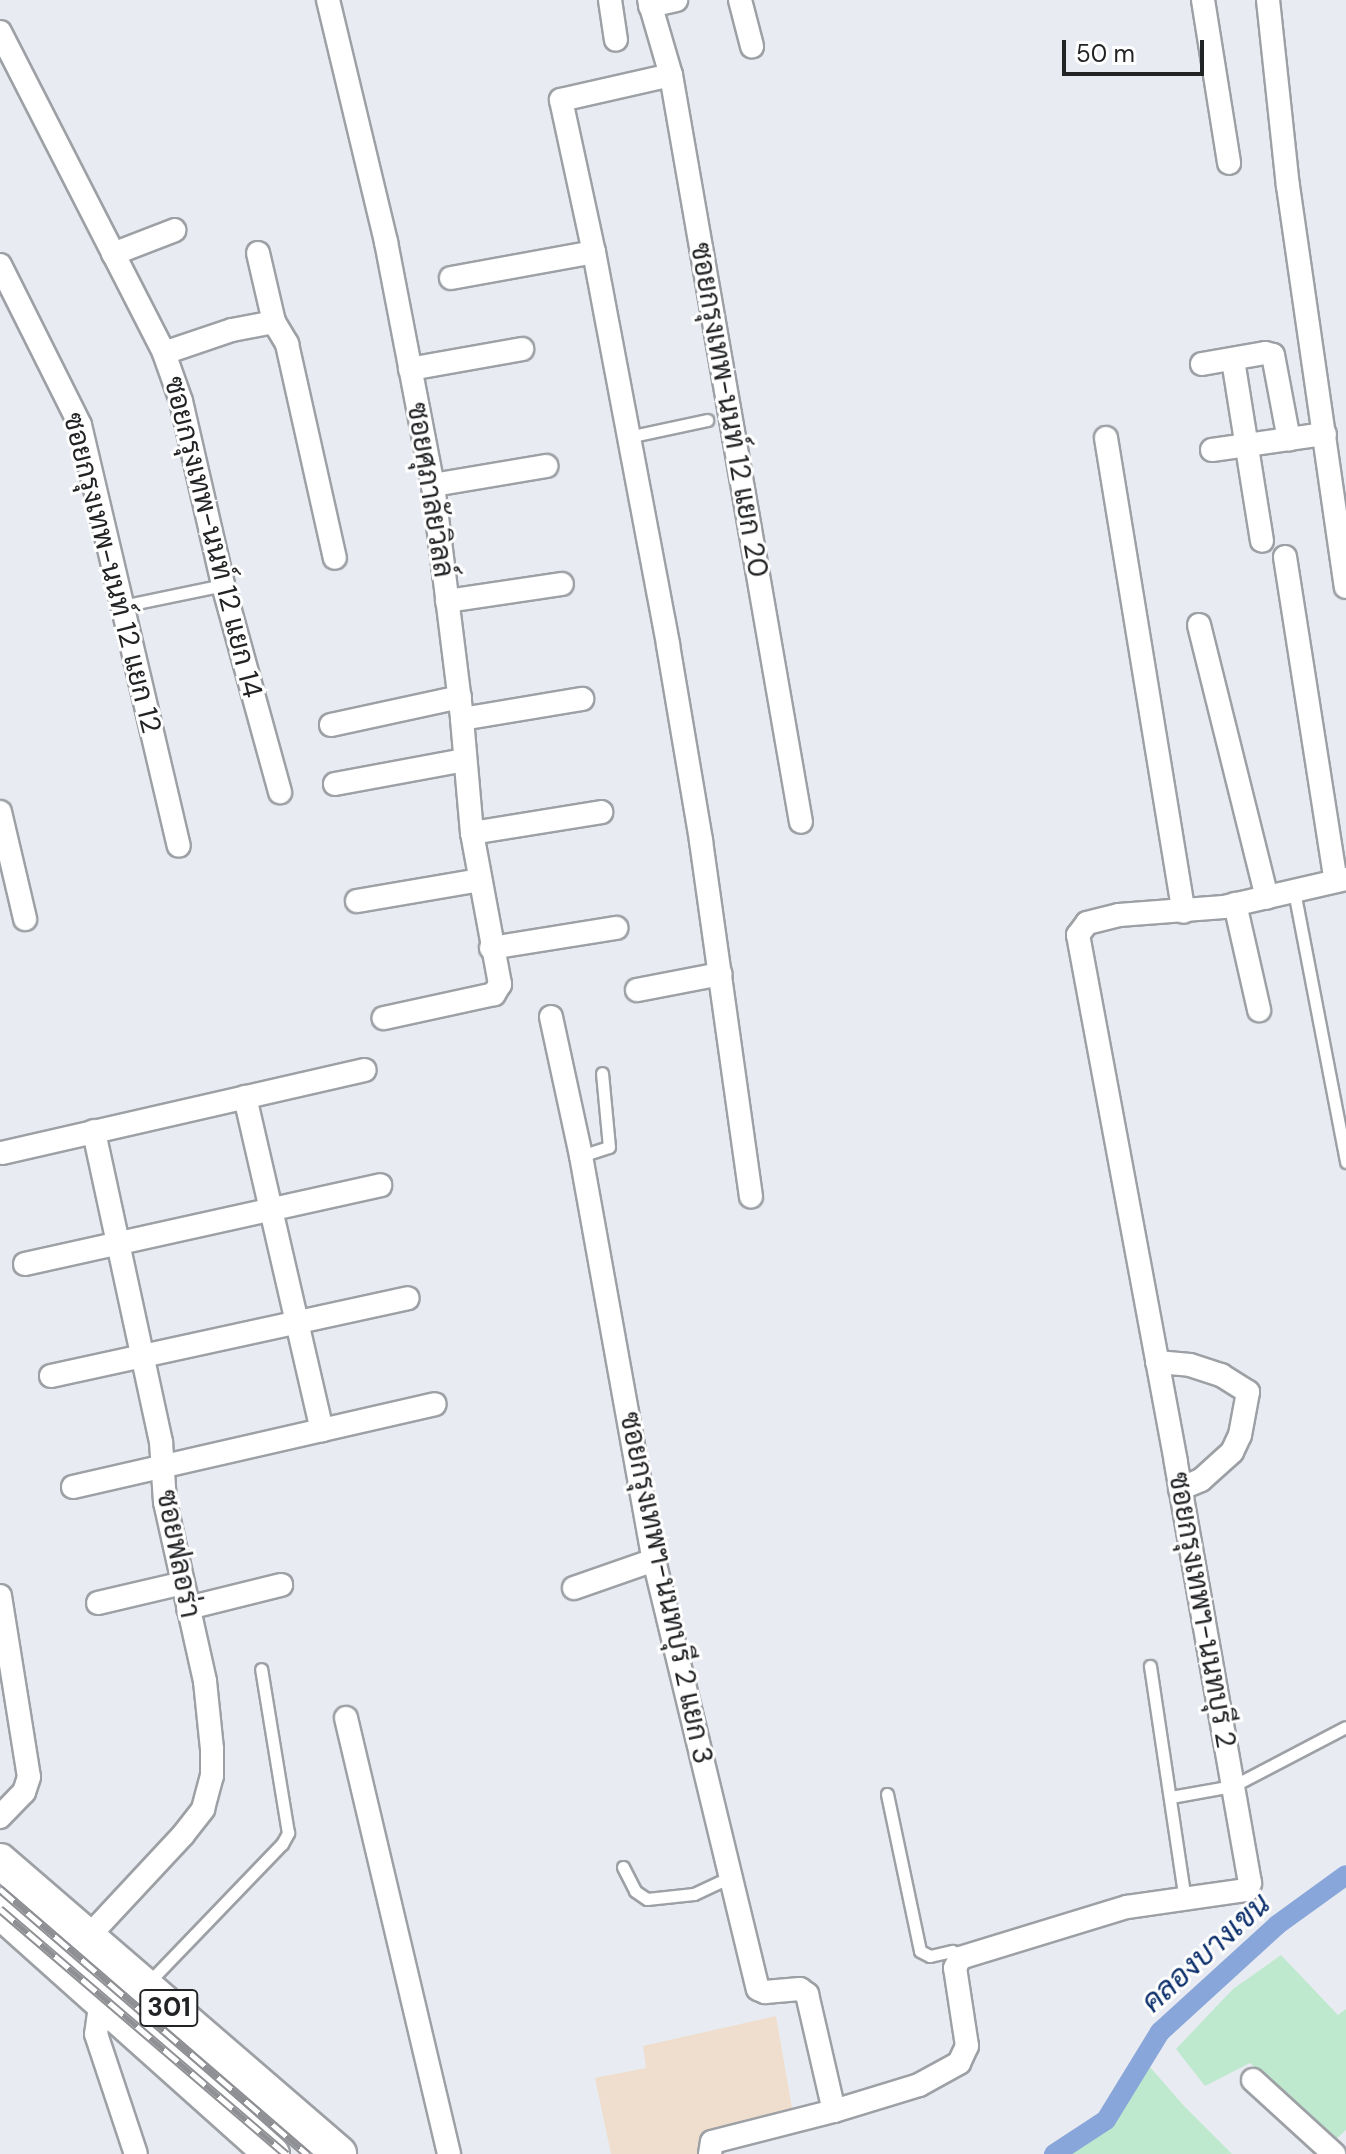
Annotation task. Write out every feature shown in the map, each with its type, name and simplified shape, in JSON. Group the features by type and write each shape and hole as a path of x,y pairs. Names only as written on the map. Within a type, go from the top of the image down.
{"main road":[{"name":"301","path":"0,1861 339,2154"},
{"name":"301","path":"0,1911 272,2154"},
{"path":"163,2057 189,2025"}],"street":[{"name":"ซอยศุภาลัยวิลล์","path":"328,0 386,242 433,485 461,708 472,833 500,984 494,994 384,1018"},
{"path":"610,0 616,40"},
{"path":"650,3 676,0"},
{"path":"740,0 752,46"},
{"path":"1203,0 1229,163"},
{"path":"1268,0 1288,186 1325,434 1339,482 1346,587"},
{"name":"ซอยกรุงเทพ-นนท์ 12 แยก 20","path":"650,3 671,75 801,822"},
{"name":"ซอยกรุงเทพ-นนท์ 12 แยก 14","path":"0,32 164,353 181,401 223,585 280,792"},
{"path":"671,75 561,100 594,252 668,645 720,974 751,1197"},
{"path":"113,254 175,230"},
{"path":"451,278 594,252"},
{"path":"258,253 274,322 287,344 335,558"},
{"name":"ซอยกรุงเทพ-นนท์ 12 แยก 12","path":"0,265 80,425 179,846"},
{"path":"164,353 232,330 274,322"},
{"path":"410,369 522,349"},
{"path":"1202,364 1265,353 1276,358 1289,440"},
{"path":"1233,360 1262,541"},
{"path":"1212,450 1325,434"},
{"path":"1106,438 1184,912"},
{"path":"433,485 546,466"},
{"path":"1285,557 1341,880"},
{"path":"447,601 562,584"},
{"path":"1199,625 1267,898"},
{"path":"331,725 461,708 582,699"},
{"path":"335,784 464,760"},
{"path":"0,812 25,919"},
{"path":"472,833 601,812"},
{"path":"357,901 480,880"},
{"name":"ซอยกรุงเทพฯ-นนทบุรี 2","path":"710,2154 712,2142 834,2111 919,2085 959,2063 967,2046 955,1968 960,1958 1127,1907 1238,1894 1249,1887 1180,1489 1078,935 1087,923 1119,915 1184,912 1235,904 1341,880"},
{"path":"1235,904 1259,1010"},
{"path":"491,948 616,928"},
{"path":"637,990 720,974"},
{"name":"ซอยกรุงเทพฯ-นนทบุรี 2 แยก 3","path":"551,1017 581,1156 654,1560 758,1989 765,1992 800,1989 807,1994 834,2111"},
{"path":"2,1153 365,1070"},
{"path":"245,1097 322,1430"},
{"name":"ซอยฟลอร่า","path":"88,1937 183,1835 203,1809 212,1776 205,1681 165,1502 161,1442 94,1131"},
{"path":"25,1264 380,1185"},
{"path":"51,1376 408,1298"},
{"path":"1157,1362 1190,1365 1221,1375 1248,1392 1240,1435 1232,1452 1201,1480 1180,1489"},
{"path":"73,1487 435,1404"},
{"path":"574,1588 654,1560"},
{"path":"98,1603 183,1583"},
{"path":"188,1608 281,1585"},
{"path":"0,1596 29,1777 24,1792 0,1817"},
{"path":"346,1718 449,2154"},
{"path":"101,1999 96,2034 136,2154"},
{"path":"1253,2080 1334,2154"}],"lane":[{"path":"628,437 707,420"},
{"path":"122,606 223,585"},
{"path":"1294,891 1346,1162"},
{"path":"581,1156 609,1147 602,1073"},
{"path":"1150,1666 1185,1900"},
{"path":"144,1987 282,1844 288,1833 261,1669"},
{"path":"1171,1797 1233,1786 1346,1727"},
{"path":"887,1794 920,1951 930,1956 952,1951"},
{"path":"623,1867 635,1891 647,1899 694,1894 730,1877"}],"shaded area":[{"path":"776,2016 793,2114 700,2140 702,2154 611,2154 595,2078 646,2068 643,2046"}],"green space":[{"path":"1281,1955 1338,2015 1346,2009 1346,2130 1333,2142 1250,2063 1205,2086 1176,2049 1233,1989"},
{"path":"1150,2067 1232,2154 1070,2154 1110,2126"}],"waterway":[{"name":"คลองบางเขน","path":"1054,2154 1106,2120 1160,2032 1277,1925 1346,1875"}],"railway":[{"path":"0,1889 307,2154"},
{"path":"0,1909 286,2154"}]}
